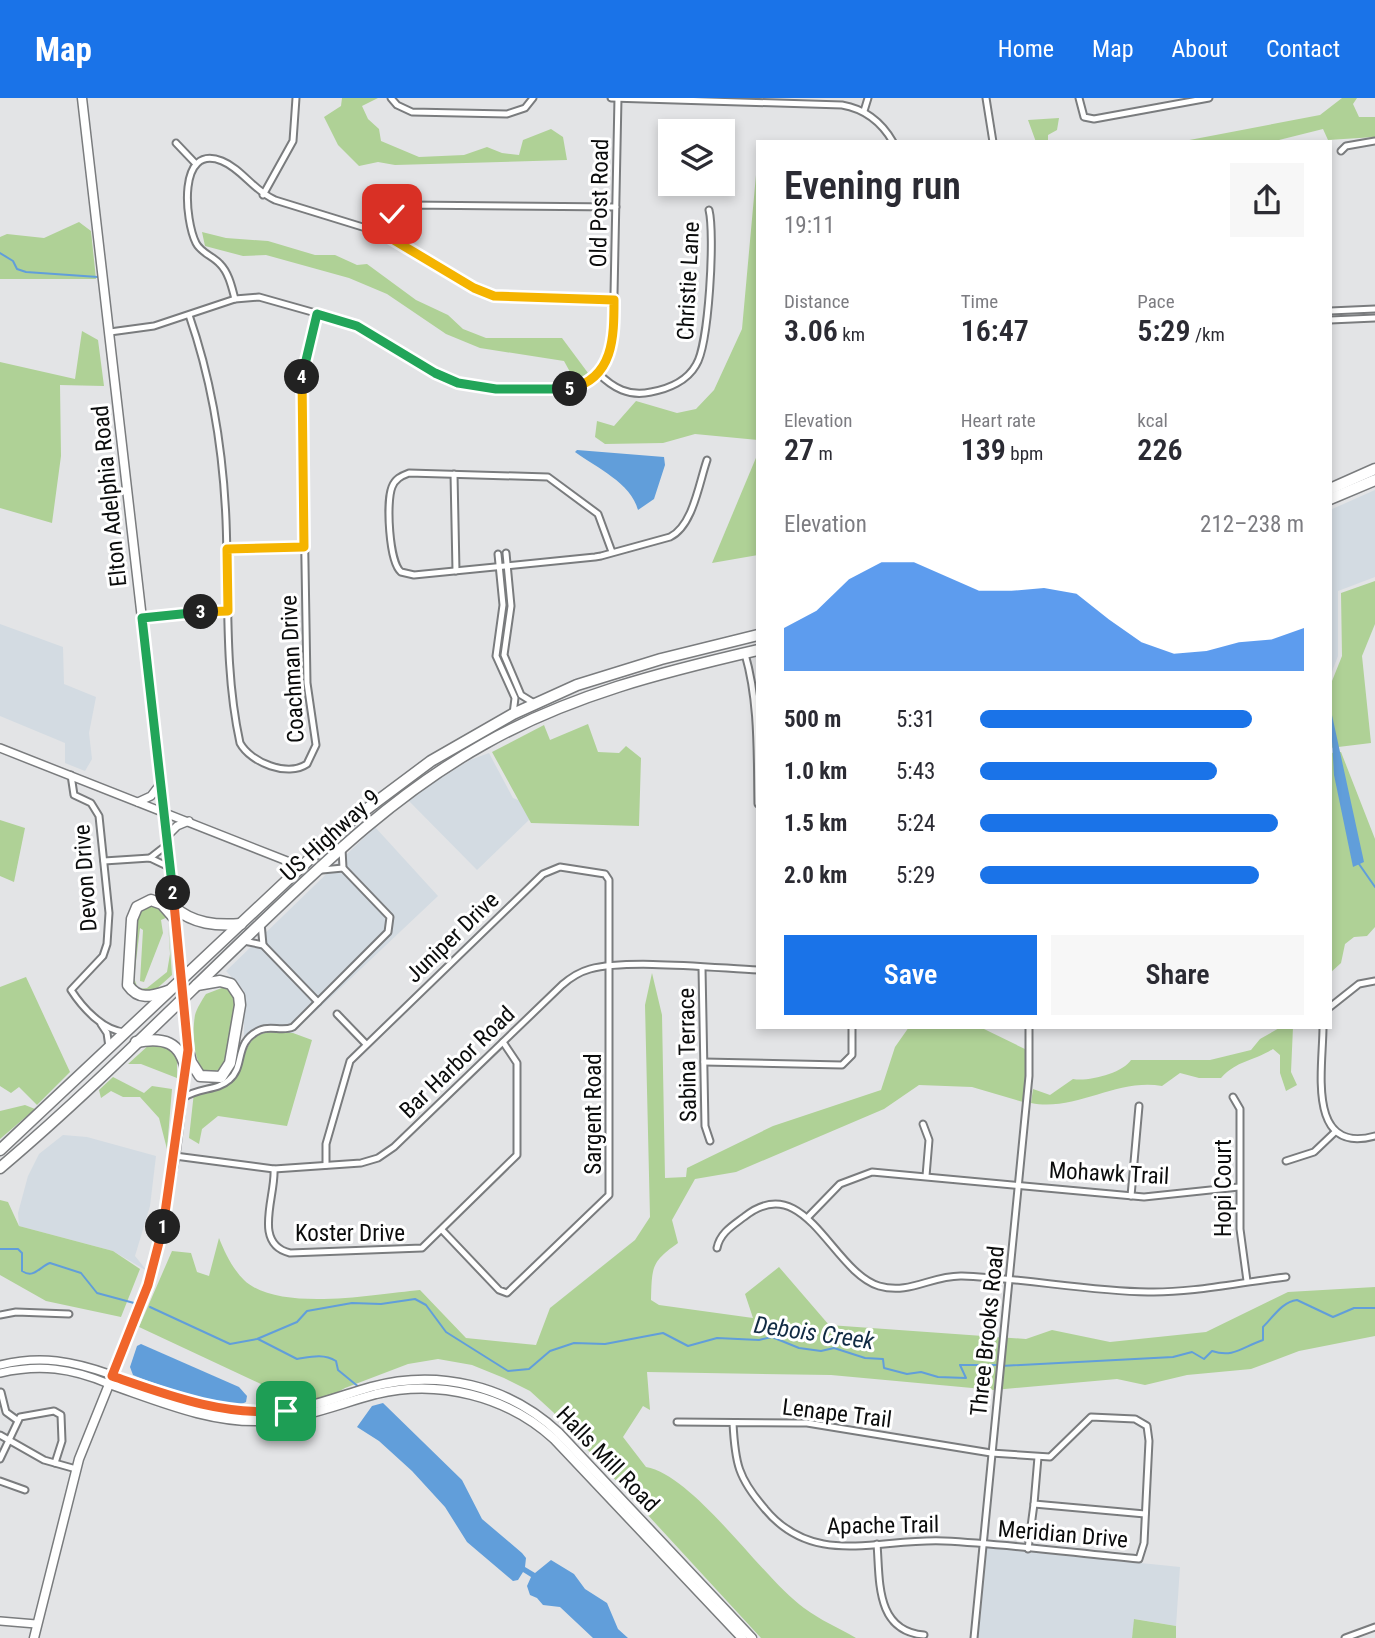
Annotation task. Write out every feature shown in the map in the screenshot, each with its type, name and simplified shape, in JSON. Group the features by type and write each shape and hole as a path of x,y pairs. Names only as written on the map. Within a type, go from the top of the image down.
{"highway":[{"path":"1332,488 1375,469"},
{"path":"1332,498 1375,480"},
{"name":"US Highway 9","path":"0,1150 348,823 419,769 534,703 633,667 756,636"},
{"name":"US Highway 9","path":"0,1168 342,846 413,789 517,726 611,688 756,650"},
{"path":"172,990 145,997 137,995 128,985 127,973 132,919 137,907 147,901 159,902 176,920"},
{"path":"174,907 190,918 214,925 242,924"},
{"path":"188,1050 191,1062 200,1076 221,1077 230,1063 240,1005 239,996 231,984 220,981 197,985"},
{"path":"136,1042 158,1039 170,1042 180,1051 186,1074"}],"main road":[{"name":"Elton Adelphia Road","path":"34,1638 79,1459 152,1274 175,1156 188,1050 168,840 82,98"},
{"path":"0,748 189,821 287,861 299,870"},
{"path":"138,802 151,796 161,783"},
{"path":"168,840 175,827 189,821"},
{"path":"0,1365 47,1358 80,1364 111,1380"},
{"path":"0,1373 47,1367 73,1370 111,1380"},
{"name":"Halls Mill Road","path":"111,1380 205,1406 247,1412 303,1408 411,1380 449,1381 488,1390 533,1412 575,1450 752,1638"},
{"name":"Halls Mill Road","path":"370,1392 448,1390 491,1400 528,1419 570,1455 742,1638"},
{"path":"0,1620 36,1624"}],"street":[{"path":"263,195 293,141 296,98"},
{"path":"391,98 404,110 412,112 507,114 525,108 533,98"},
{"path":"611,98 833,104 864,111 881,125 892,140"},
{"name":"Old Post Road","path":"598,373 607,362 613,343 618,98"},
{"path":"864,111 868,98"},
{"path":"986,98 993,140"},
{"path":"1079,98 1084,117 1094,120 1209,98"},
{"path":"1341,151 1346,146 1375,141"},
{"path":"176,144 196,164"},
{"path":"235,299 224,269 201,250 193,236 187,184 196,164 211,159 225,162 263,195 382,233 474,288 494,296 614,300"},
{"path":"382,233 392,214 408,205 616,207"},
{"name":"Christie Lane","path":"598,373 621,391 646,393 672,387 696,366 705,341 712,232 709,210"},
{"path":"110,332 154,326 235,299 259,297 357,326 435,373 467,386 566,390 583,384 598,373"},
{"path":"1332,311 1375,309"},
{"name":"Coachman Drive","path":"189,315 211,387 225,505 228,611 240,743 246,752 256,759 286,770 301,768 312,758 316,745 307,683 302,385 304,361 317,314"},
{"path":"1332,320 1375,318"},
{"path":"612,552 598,514 551,479 537,475 409,474 397,480 391,491 392,559 401,572 410,576 612,552 680,531 707,460"},
{"path":"454,474 456,571"},
{"path":"227,549 304,547"},
{"path":"498,554 503,606 496,652 515,698 513,713"},
{"path":"506,554 511,606 504,655 521,695 534,703"},
{"path":"142,618 228,611"},
{"path":"745,653 754,696 756,750"},
{"name":"Devon Drive","path":"71,775 72,793 83,798"},
{"name":"Devon Drive","path":"82,780 75,790 94,806 99,816 110,918 106,947 101,957 71,990 99,1021"},
{"path":"149,858 168,840"},
{"path":"183,1098 199,1088 219,1086 228,1081 237,1069 241,1048 255,1033 265,1028 291,1028 388,932 391,926 388,915 343,868 342,846"},
{"path":"104,861 149,858 171,868"},
{"path":"317,871 343,868"},
{"name":"Juniper Drive","path":"326,1165 326,1143 347,1067 366,1044 543,874 556,868 602,872 608,877 610,967"},
{"path":"261,923 263,945"},
{"path":"242,941 263,945 318,1002"},
{"name":"Bar Harbor Road","path":"175,1156 274,1169 361,1163 389,1151 569,979 589,970 610,967 756,970"},
{"name":"Sargent Road","path":"442,1230 499,1290 507,1293 607,1199 610,1189 610,967"},
{"name":"Sabina Terrace","path":"702,968 705,1126 710,1141"},
{"path":"1332,1005 1359,984 1375,981"},
{"path":"337,1014 366,1044"},
{"path":"99,1021 112,1030 128,1032"},
{"path":"99,1021 107,1033 109,1050"},
{"path":"704,1062 842,1065 852,1055 852,1029"},
{"name":"Three Brooks Road","path":"974,1638 1030,1060 1029,1029"},
{"path":"1323,1029 1323,1109 1335,1132 1354,1139 1375,1136"},
{"name":"Koster Drive","path":"274,1169 275,1189 267,1230 273,1243 285,1252 412,1251 422,1248 517,1155 517,1063 503,1042"},
{"path":"186,1074 199,1088"},
{"name":"Hopi Court","path":"1233,1097 1240,1109 1240,1244 1247,1281"},
{"path":"1131,1196 1139,1107"},
{"path":"923,1124 929,1140 926,1176"},
{"path":"1286,1161 1314,1152 1335,1132"},
{"name":"Mohawk Trail","path":"808,1217 834,1189 853,1177 878,1172 1131,1196 1160,1196 1240,1187"},
{"path":"717,1248 724,1232 758,1208 783,1206 808,1217 851,1269 877,1285 908,1289 956,1276 1148,1292 1286,1277"},
{"path":"0,1315 16,1312 69,1314"},
{"path":"1,1392 6,1412 17,1420"},
{"path":"0,1459 17,1420 30,1413 54,1411 61,1415 62,1441 55,1463"},
{"path":"1028,1549 1038,1457 1051,1457 1058,1452 1091,1417 1135,1419 1147,1426 1150,1441 1145,1514 1034,1504"},
{"name":"Lenape Trail","path":"677,1422 807,1423 991,1453 1038,1457"},
{"name":"Apache Trail","path":"733,1423 734,1453 740,1475 753,1495 782,1528 799,1539 819,1545 943,1541 983,1545"},
{"path":"0,1435 55,1463 76,1469"},
{"path":"0,1481 25,1490"},
{"name":"Meridian Drive","path":"983,1545 1139,1559 1145,1514"},
{"path":"877,1544 880,1593 885,1610 907,1631 924,1635"},
{"path":"1345,1638 1375,1627"}],"shaded area":[{"path":"1375,490 1375,577 1338,591 1338,656 1332,672 1332,509"},
{"path":"0,624 63,647 64,684 96,697 89,733 92,759 85,771 65,763 65,743 0,716"},
{"path":"489,753 513,798 523,802 531,818 477,870 407,799 470,760"},
{"path":"375,827 438,896 293,1033 271,1032 259,1035 244,1050 244,991 226,971"},
{"path":"63,1135 87,1137 156,1156 150,1206 135,1256 147,1271 113,1251 19,1226 18,1213 28,1176 39,1154"},
{"path":"985,1547 1180,1567 1176,1626 1135,1619 1132,1638 975,1638"}],"green space":[{"path":"342,98 378,98 362,106 368,119 379,129 381,141 419,157 464,155 487,147 502,153 519,155 523,140 551,129 563,137 567,160 395,165 378,162 359,166 338,145 324,117 341,106"},
{"path":"1342,98 1357,98 1353,104 1359,117 1375,117 1375,137 1328,140 1323,129 1279,140 1189,140 1320,115"},
{"path":"1059,118 1057,130 1048,135 1048,140 1035,140 1028,120"},
{"path":"756,175 756,440 695,434 663,443 605,444 595,437 597,421 614,426 636,401 677,413 696,409 714,390 742,329"},
{"path":"79,222 91,231 96,279 0,279 0,237 7,234 44,238"},
{"path":"202,232 226,238 268,241 315,255 335,255 357,265 367,264 416,300 448,315 463,329 486,338 562,338 588,373 575,381 564,361 480,348 446,334 387,294 349,278 266,255 243,256 205,246"},
{"path":"82,331 98,340 104,386 60,385 61,456 52,523 0,508 0,362 75,379"},
{"path":"756,458 756,555 712,563"},
{"path":"1375,581 1375,624 1362,656 1371,743 1332,748 1332,681 1342,656 1341,593"},
{"path":"588,724 598,752 619,753 626,746 641,758 639,826 531,823 492,752 544,725 550,740"},
{"path":"1341,752 1375,839 1375,927 1367,936 1354,937 1345,944 1341,963 1332,971 1332,753"},
{"path":"0,820 25,828 14,882 0,876"},
{"path":"156,904 168,917 161,920 163,933 144,982 140,981 143,930 140,928 134,978 138,989 147,988 167,972 170,954 168,921 172,975 153,992 139,991 132,985 135,919 141,907"},
{"path":"652,973 662,1015 665,1178 686,1177 687,1168 773,1126 881,1090 895,1047 908,1029 984,1029 1027,1050 1023,1102 972,1087 919,1085 884,1109 736,1172 695,1179 672,1220 678,1243 663,1255 653,1272 651,1300 659,1305 753,1318 745,1294 779,1267 829,1325 1026,1339 1052,1330 1110,1342 1206,1332 1288,1292 1375,1287 1375,1336 1299,1351 1251,1369 1187,1375 1145,1385 1117,1379 994,1390 831,1375 647,1372 650,1410 643,1406 623,1437 646,1467 665,1474 685,1488 804,1608 856,1638 761,1638 553,1412 530,1391 504,1378 472,1365 438,1359 408,1364 345,1388 325,1399 295,1400 139,1327 172,1251 191,1253 197,1272 209,1276 219,1238 236,1270 244,1280 260,1290 280,1296 328,1299 420,1290 466,1338 536,1345 550,1308 635,1240 650,1217 645,1005"},
{"path":"26,977 70,1072 37,1105 19,1087 11,1093 0,1086 0,987"},
{"path":"227,986 237,1001 226,1067 207,1074 196,1055 195,1015 206,994"},
{"path":"1278,1029 1293,1029 1291,1072 1297,1085 1286,1091 1280,1073 1280,1055 1273,1049 1239,1064 1221,1078 1199,1078 1180,1073 1162,1086 1129,1087 1064,1103 1031,1103 1033,1089 1050,1095 1073,1079 1105,1076 1121,1069 1131,1060 1210,1060 1251,1050 1260,1039"},
{"path":"271,1032 293,1033 312,1040 287,1126 218,1116 202,1129 199,1144 189,1138 194,1092 216,1088 229,1081 238,1072 250,1043 258,1036"},
{"path":"162,1041 177,1052 177,1078 141,1064 128,1064 150,1044"},
{"path":"113,1077 144,1093 152,1086 172,1089 167,1149 159,1118 140,1097 123,1097 111,1091 101,1098 99,1090"},
{"path":"25,1105 35,1109 0,1139 0,1111"},
{"path":"0,1200 8,1202 19,1226 113,1251 140,1269 121,1317 46,1301 0,1275"},
{"path":"1134,1619 1176,1626 1176,1638 1132,1638"}],"water":[{"path":"577,450 664,457 665,465 654,499 638,510 634,500 621,484 575,452"},
{"path":"1332,715 1364,862 1353,867 1334,775"},
{"path":"141,1344 239,1387 247,1396 246,1402 237,1404 208,1400 133,1375 130,1367 137,1346"},
{"path":"383,1403 462,1480 482,1519 522,1553 526,1558 525,1567 535,1573 551,1560 574,1574 585,1589 607,1603 618,1629 628,1638 593,1638 560,1607 543,1605 530,1595 527,1586 531,1577 523,1572 518,1580 513,1581 467,1542 445,1507 412,1471 379,1441 357,1427 372,1406"}],"waterway":[{"path":"0,253 13,261 17,269 26,272 98,277"},
{"path":"1359,864 1375,887"},
{"name":"Debois Creek","path":"0,1249 18,1249 22,1253 22,1271 26,1273 33,1273 50,1263 81,1273 97,1293 134,1303"},
{"name":"Debois Creek","path":"150,1307 230,1344 257,1339 297,1322 307,1311 352,1303 381,1304 415,1299 426,1305 446,1332 508,1371 529,1369 550,1351 574,1343 605,1344 663,1333 688,1346 717,1338 759,1340 772,1337 799,1348 821,1351 834,1348 865,1358 883,1359 884,1368 907,1374 921,1372 938,1377 966,1378 960,1365 998,1365"},
{"name":"Debois Creek","path":"1001,1366 1173,1357 1192,1352 1204,1359 1212,1351 1238,1351 1263,1340 1263,1327 1278,1310 1292,1301 1297,1300 1333,1317 1354,1308 1375,1308"},
{"path":"258,1339 297,1359 316,1356 336,1361 338,1370 360,1388"}],"route":[{"path":"286,1411 254,1413 217,1409 112,1376 145,1294 161,1236 175,1156 188,1050 173,888 142,618 228,611 227,549 304,547 302,385 304,361 317,314 351,323 450,380 486,389 560,390 581,386 607,362 614,337 614,300 514,299 484,293 382,233 392,214"}]}
